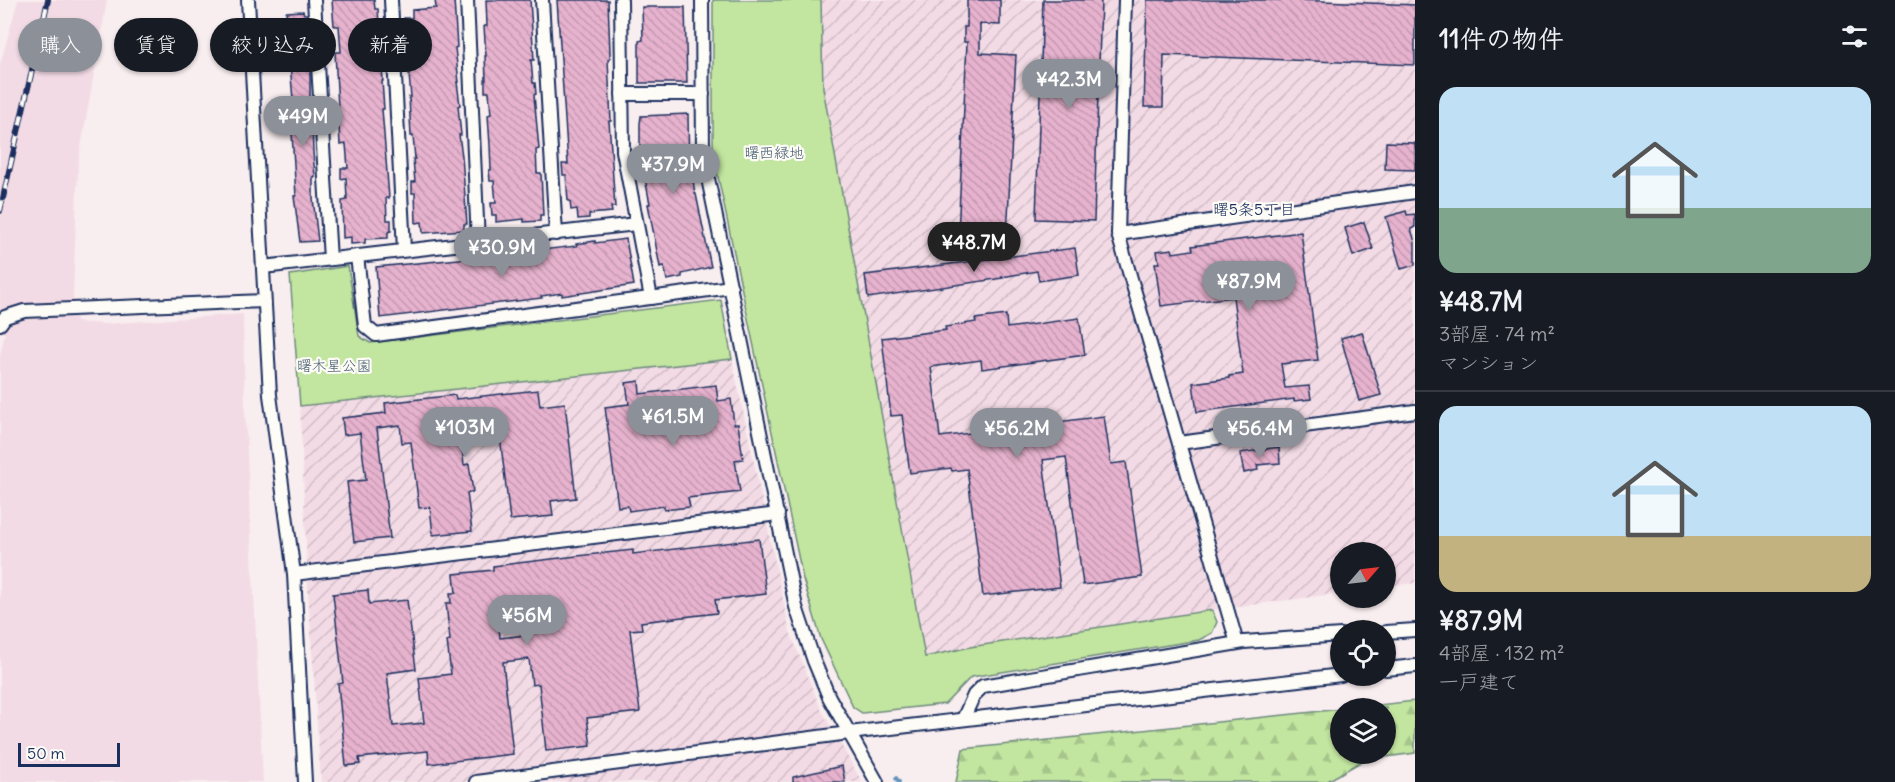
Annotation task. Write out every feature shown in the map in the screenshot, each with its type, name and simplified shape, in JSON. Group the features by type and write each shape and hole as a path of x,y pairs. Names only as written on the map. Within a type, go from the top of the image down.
{"street":[{"path":"248,0 270,395 294,574 305,782"},
{"path":"315,0 330,259"},
{"path":"390,0 404,250"},
{"path":"467,0 478,242"},
{"path":"542,0 556,234"},
{"path":"621,0 623,151 651,298"},
{"path":"702,0 703,154 796,607 829,698 877,782"},
{"path":"1125,0 1118,234 1237,643"},
{"path":"622,94 703,94"},
{"path":"1118,234 1415,192"},
{"path":"264,267 636,224"},
{"path":"357,256 365,326 376,335 731,287"},
{"path":"0,324 6,317 24,311 264,301"},
{"path":"1179,442 1415,411"},
{"path":"294,574 778,514"},
{"path":"1396,631 1415,630"},
{"path":"963,719 974,695 983,686 1237,643 1330,636"},
{"path":"1396,668 1415,666"},
{"path":"476,782 849,733 1330,676"},
{"path":"581,768 584,782"}],"shaded area":[{"path":"18,0 107,0 102,28 102,18 18,18 18,72 94,72 78,164 73,295 76,322 105,324 243,314 245,412 263,782 0,782 0,355 5,333 0,332 0,65"},
{"path":"821,0 1415,0 1415,583 1396,585 1396,542 1330,542 1330,594 970,647 924,657 823,88"},
{"path":"732,359 790,632 821,709 862,782 321,782 308,591 300,406"}],"green space":[{"name":"曙西緑地","path":"713,0 821,0 823,88 925,657 970,647 1212,610 1217,622 1212,633 1199,640 971,677 945,704 862,713 853,707 821,639 803,579 713,153"},
{"name":"曙木星公園","path":"348,266 359,336 370,343 721,300 732,359 300,406 290,275"},
{"path":"1415,701 1415,753 1396,756 1396,703"},
{"path":"1330,710 1330,764 1357,764 1326,782 956,782 963,749"}],"building":[{"path":"332,0 374,0 375,9 378,9 379,18 348,18 348,72 382,72 384,109 382,109 389,198 386,198 387,220 391,220 391,231 388,232 388,238 365,239 365,243 351,244 351,237 343,238 342,201 347,200 346,178 341,179 341,168 348,168 346,144 340,145 336,52 341,52 339,26 336,26 336,18 333,18"},
{"path":"435,0 454,0 460,105 458,106 461,135 459,135 467,224 464,224 464,230 423,233 422,222 416,223 415,193 412,193 412,182 415,182 413,159 415,159 413,136 411,136 409,72 432,72 432,18 412,18 412,10 436,8"},
{"path":"486,0 530,0 534,60 531,60 536,94 534,95 539,149 536,150 537,173 541,173 543,215 540,215 540,221 524,222 524,219 496,222 496,215 492,215 491,203 496,203 494,181 490,181 489,170 491,170 488,115 491,114 489,92 485,92"},
{"path":"557,0 608,0 611,121 609,121 615,207 611,207 612,212 589,214 589,218 578,219 577,209 571,210 566,175 563,175 562,164 568,164"},
{"path":"967,0 1000,0 1000,25 980,24 980,53 1016,55 1007,237 958,235 967,42 964,42 964,27 967,27"},
{"path":"1043,0 1101,0 1094,221 1036,219"},
{"path":"1147,0 1299,0 1415,5 1415,65 1164,55 1163,107 1144,107"},
{"path":"642,7 685,7 687,83 639,83 639,41 643,40"},
{"path":"303,11 307,14 307,18 287,18 286,12"},
{"path":"291,72 310,72 310,114 313,113 315,177 313,177 313,198 318,241 300,242 294,196 296,196 291,111 294,111"},
{"path":"688,114 689,174 692,173 711,267 667,280 664,266 660,267 648,204 650,204 644,173 644,151 640,151 641,116"},
{"path":"1386,142 1415,143 1415,170 1385,169"},
{"path":"1406,211 1407,215 1415,214 1415,227 1411,229 1415,242 1415,265 1401,269 1386,217"},
{"path":"1364,222 1373,249 1353,256 1345,228"},
{"path":"1301,232 1318,360 1281,364 1285,388 1309,386 1311,399 1294,401 1294,399 1197,412 1193,383 1243,374 1233,297 1161,306 1155,263 1159,263 1157,251 1172,249 1173,253 1193,250 1192,246"},
{"path":"626,239 634,285 380,318 376,267"},
{"path":"1075,248 1079,275 1039,281 1037,271 868,298 865,275"},
{"path":"1006,315 1007,328 1079,318 1085,355 982,369 981,360 931,367 940,437 1104,416 1111,464 1126,462 1142,577 1083,585 1066,457 1043,460 1060,587 983,596 967,469 952,471 951,468 910,473 902,415 891,416 882,338 946,330 945,327 976,322 975,319"},
{"path":"1362,332 1381,395 1359,401 1341,338"},
{"path":"639,381 640,394 716,385 718,401 731,399 734,424 738,424 743,459 735,460 740,492 688,498 690,507 664,510 664,506 629,511 628,506 618,507 605,407 629,404 626,383"},
{"path":"538,390 540,406 565,403 576,498 551,501 553,516 510,520 499,428 460,432 464,465 469,464 473,492 467,493 472,531 433,535 430,507 419,508 411,442 402,443 400,425 377,428 390,538 354,542 347,482 366,480 360,433 344,435 342,418 386,413 385,403 455,395 456,399"},
{"path":"1279,447 1280,463 1257,465 1258,470 1244,473 1240,453"},
{"path":"759,539 766,594 715,600 717,613 641,622 642,629 630,630 640,712 587,718 591,746 546,751 539,684 532,685 529,659 503,662 513,754 429,764 428,751 359,758 360,764 346,766 338,684 343,683 333,594 368,590 369,604 407,600 416,669 387,673 393,726 424,723 419,678 451,674 446,603 451,603 450,593 456,593 454,574 493,570 493,566 577,556 633,550 633,554","holes":["522,611 525,635 500,638 498,614"]},
{"path":"842,766 845,782 793,782 793,777"}],"waterway":[{"path":"896,778 899,782"}],"railway":[{"path":"0,211 48,0"}],"district":[{"name":"曙5条5丁目","path":"1254,209"}]}
